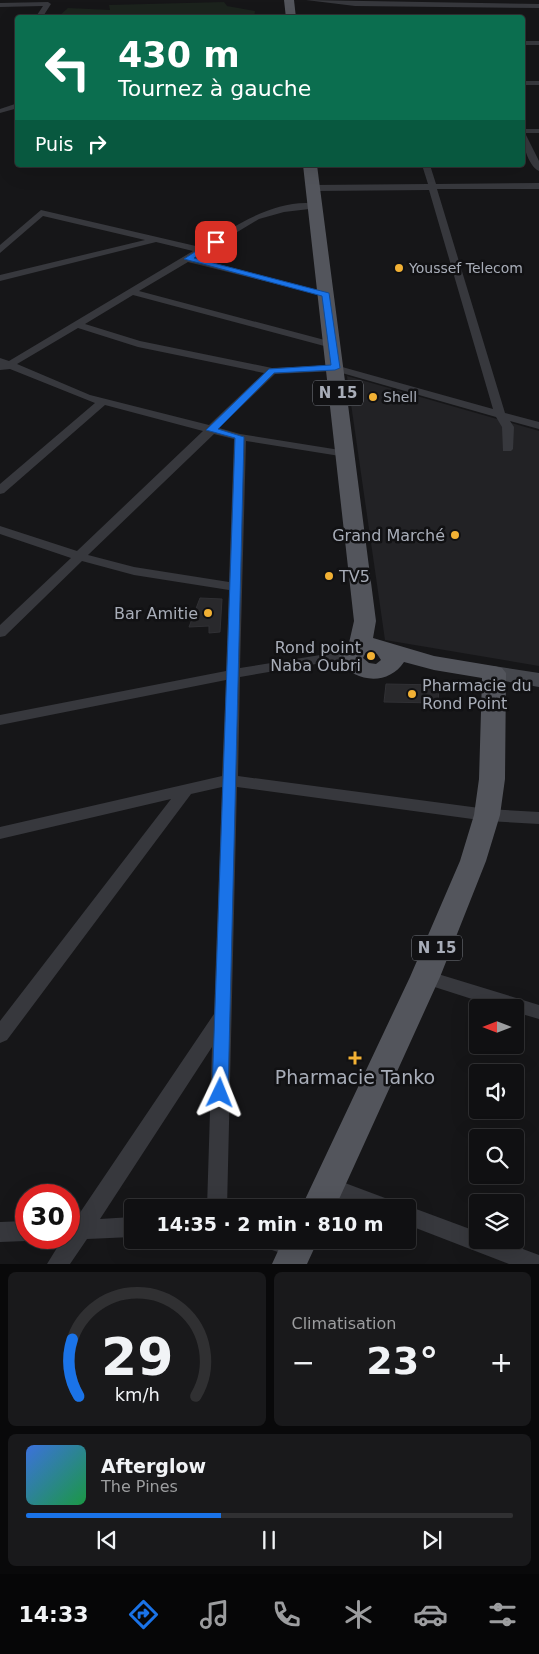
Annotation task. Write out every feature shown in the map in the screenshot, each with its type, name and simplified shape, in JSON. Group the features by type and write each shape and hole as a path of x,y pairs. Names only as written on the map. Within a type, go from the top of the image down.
{"main road":[{"path":"289,0 291,15"},
{"name":"N 15","path":"310,167 365,621 371,655"},
{"path":"371,655 539,680"},
{"name":"N 15","path":"324,1197 425,977 473,861 487,815 494,749 494,673"}],"street":[{"path":"310,0 378,8 465,9 539,6"},
{"path":"0,5 48,4 40,15"},
{"path":"525,43 539,43"},
{"path":"525,83 539,83"},
{"path":"0,110 15,106"},
{"path":"525,132 539,131"},
{"path":"525,146 539,169"},
{"path":"427,167 500,415 508,427 507,449"},
{"path":"3,366 78,325 256,217 314,197 432,187 539,186"},
{"path":"0,250 41,213 202,250"},
{"path":"0,278 157,240"},
{"path":"188,259 326,295"},
{"path":"132,292 332,345"},
{"path":"78,325 138,344 272,371 335,368 539,426"},
{"path":"3,366 86,397 211,430 240,437 346,454"},
{"path":"0,634 272,371"},
{"path":"0,490 104,401"},
{"path":"217,1199 240,437"},
{"path":"0,530 81,557 134,571 235,587"},
{"path":"0,720 232,674 371,655"},
{"path":"0,833 230,780 487,815 539,818"},
{"path":"0,1035 186,790"},
{"path":"425,977 539,1012"},
{"path":"80,1223 222,1016"},
{"path":"416,1219 536,1264"},
{"path":"80,1230 124,1227"},
{"path":"0,1232 15,1231"},
{"path":"58,1264 66,1249"}],"shaded area":[{"path":"224,2 227,6 255,11 254,15 60,15 68,8 110,10 109,5"},
{"name":"Grand Marché","path":"347,376 539,431 539,666 385,640"}],"building":[{"name":"Bar Amitie","path":"200,598 222,599 220,632 209,633 209,626 189,627"},
{"name":"Pharmacie du Rond Point","path":"386,684 439,685 438,703 384,702"}],"place":[{"name":"Youssef Telecom","path":"399,268"},
{"name":"Shell","path":"373,397"},
{"name":"Grand Marché","path":"455,535"},
{"name":"TV5","path":"329,576"},
{"name":"Bar Amitie","path":"208,613"},
{"name":"Rond point Naba Oubri","path":"371,656"},
{"name":"Pharmacie du Rond Point","path":"412,694"},
{"name":"Pharmacie Tanko","path":"355,1058"}],"route":[{"path":"216,242 188,259 326,295 335,368 272,371 211,430 240,437 220,1093"}]}
